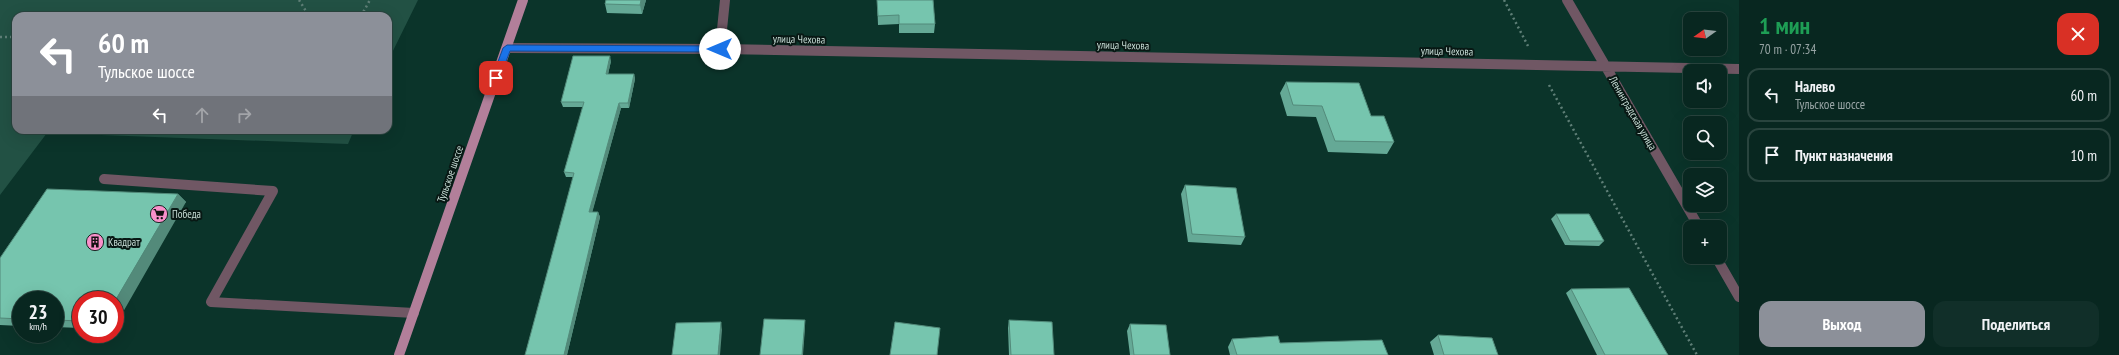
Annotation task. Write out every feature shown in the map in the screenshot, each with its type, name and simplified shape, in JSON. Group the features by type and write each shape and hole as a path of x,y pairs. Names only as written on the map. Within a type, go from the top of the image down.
{"main road":[{"name":"Тульское шоссе","path":"399,355 523,0"}],"street":[{"path":"720,49 726,0"},
{"name":"Ленинградская улица","path":"1567,0 1695,220"},
{"name":"улица Чехова","path":"507,48 720,49 1538,65 1606,65 1739,69"},
{"path":"104,179 274,191 211,302 414,313"},
{"path":"1720,264 1739,297"}],"path":[{"path":"299,0 307,12"},
{"path":"363,12 370,0"},
{"path":"1504,0 1697,355"},
{"path":"0,37 12,38"}],"green space":[{"path":"0,0 418,0 392,53 392,12 12,12 12,134 46,134 0,195"},
{"path":"74,134 352,134 348,144"}],"building":[{"path":"606,0 641,0 640,5 605,4"},
{"path":"877,0 933,0 935,24 899,24 899,15 878,16"},
{"path":"573,56 610,56 606,74 634,74 628,103 619,103 589,212 598,212 564,355 525,355 574,173 564,172 584,102 561,102"},
{"path":"1286,82 1359,83 1371,116 1384,116 1394,142 1335,141 1322,106 1293,105"},
{"path":"1185,185 1236,188 1245,237 1192,234"},
{"name":"Квадрат","path":"47,189 178,194 121,291 72,291 72,321 64,320 64,291 12,291 12,319 0,318 0,258"},
{"path":"1556,214 1589,214 1604,241 1570,241"},
{"path":"1629,288 1668,355 1605,355 1571,289"},
{"path":"764,319 805,320 802,355 760,355"},
{"path":"1009,320 1052,322 1054,355 1011,355"},
{"path":"721,322 718,355 672,355 676,323"},
{"path":"895,322 940,328 937,355 890,355"},
{"path":"1130,324 1166,325 1170,355 1134,355"},
{"path":"1438,335 1492,338 1498,355 1444,355"},
{"path":"1278,336 1280,343 1382,340 1388,355 1237,355 1232,339"}],"place":[{"name":"Победа","path":"159,214"},
{"name":"Квадрат","path":"95,242"}],"route":[{"path":"496,78 507,48 720,49"}]}
